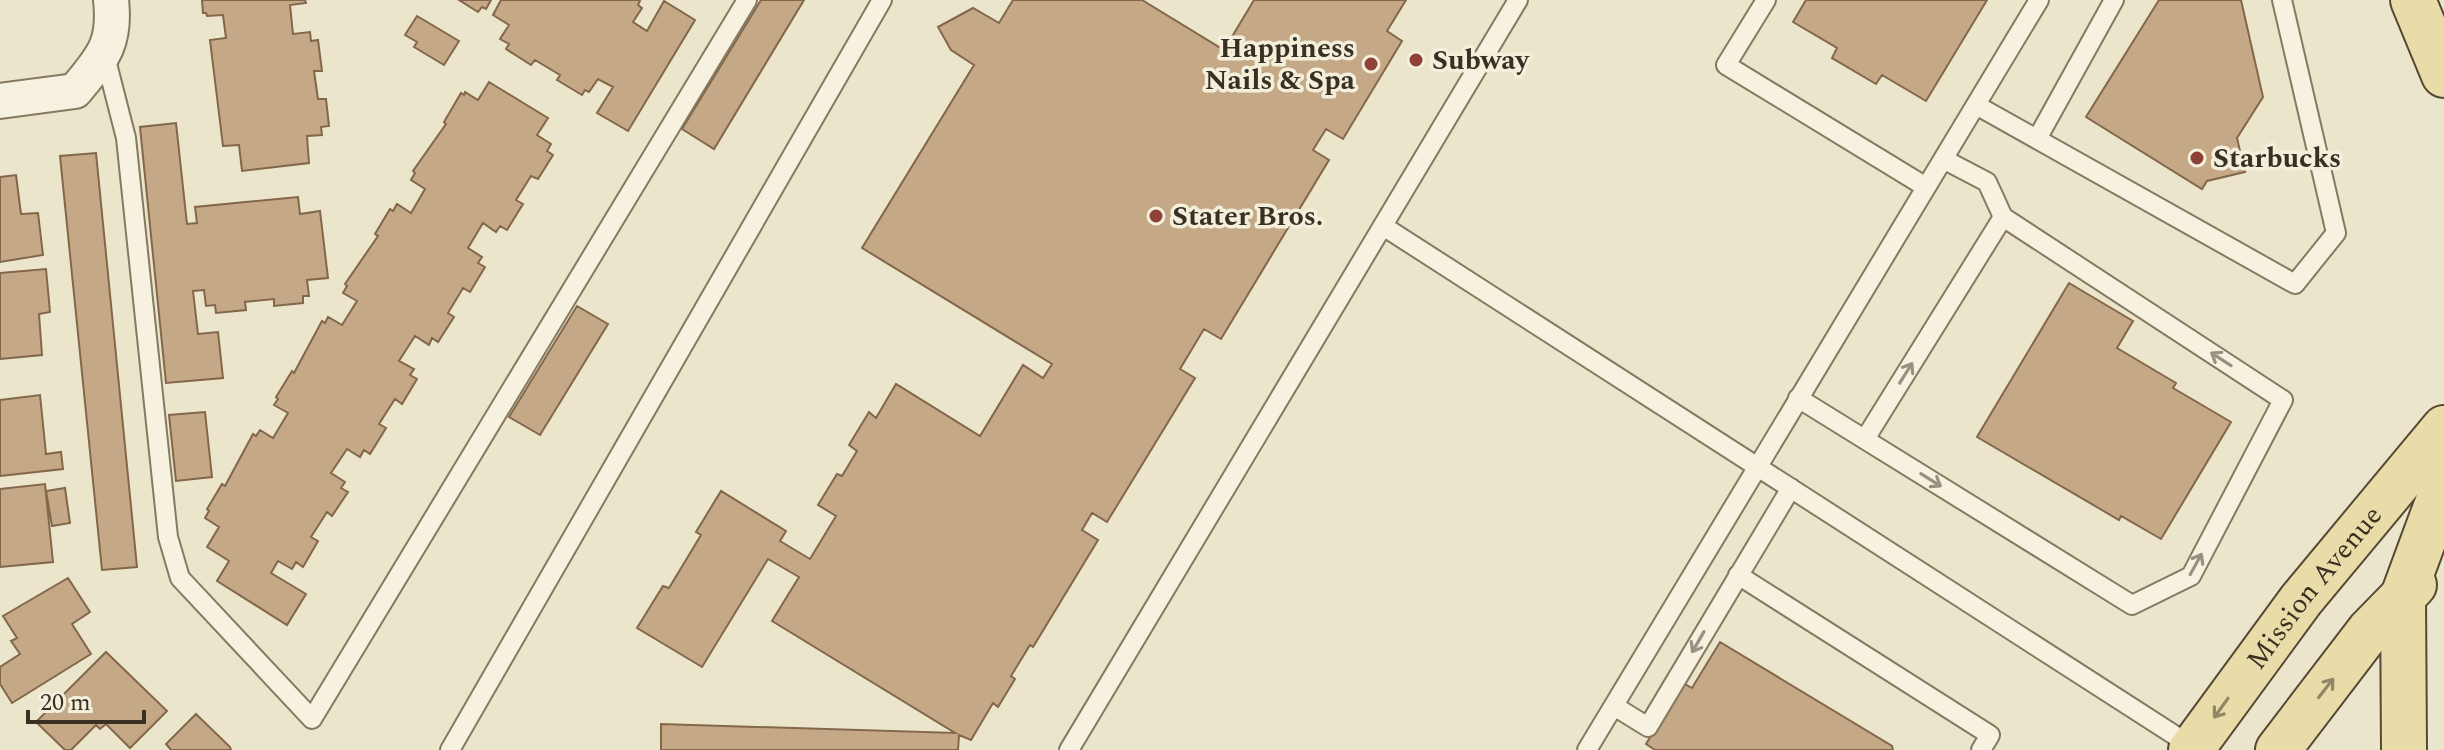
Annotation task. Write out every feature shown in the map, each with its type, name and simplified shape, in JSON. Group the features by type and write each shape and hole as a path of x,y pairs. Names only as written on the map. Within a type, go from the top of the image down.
{"main road":[{"path":"2413,0 2444,75"},
{"name":"Mission Avenue","path":"2192,749 2301,600 2444,428"},
{"path":"2404,750 2403,596 2444,485"},
{"path":"2278,750 2369,631 2444,555"}],"street":[{"path":"0,101 75,91 105,56 114,20 111,0"}],"lane":[{"path":"105,56 126,138 168,537 180,578 312,719 747,0"},
{"path":"450,750 882,0"},
{"path":"1069,750 1518,0"},
{"path":"1766,0 1726,65 1926,187"},
{"path":"2037,139 2114,0"},
{"path":"1976,105 2295,284 2336,233 2282,0"},
{"path":"1587,750 2037,1"},
{"path":"1798,398 2132,605 2191,576 2283,400 2003,217 1987,182 1943,159"},
{"path":"1865,439 2003,217"},
{"path":"1383,226 2192,749"},
{"path":"1614,706 1648,727 1791,488"},
{"path":"1738,575 1990,735 1981,750"}],"building":[{"path":"202,0 305,0 306,3 290,5 293,34 310,32 311,41 318,40 322,71 314,71 318,99 326,99 329,126 321,127 322,135 307,136 309,163 242,171 239,145 223,146 210,40 226,38 223,15 207,16 203,13"},
{"path":"459,0 491,0 486,9 482,7 478,12"},
{"path":"501,0 638,0 642,8 633,22 647,31 664,1 695,20 628,131 597,113 613,87 598,79 589,92 585,90 582,95 557,80 560,75 535,60 531,65 506,49 509,44 500,39 509,25 493,15"},
{"path":"761,0 804,0 714,149 682,129"},
{"path":"1013,0 1142,0 1224,50 1254,0 1406,0 1387,31 1402,41 1343,139 1326,129 1313,150 1329,160 1221,339 1204,329 1180,369 1195,378 1107,522 1092,513 1082,530 1098,540 1033,647 1030,645 1011,676 1015,679 998,707 993,703 971,740 959,735 958,750 661,750 661,724 955,733 772,621 799,577 768,559 702,667 637,628 663,586 669,588 701,535 696,532 721,491 786,531 780,541 810,559 836,516 818,505 837,474 842,476 857,451 849,445 869,412 876,418 896,384 980,436 1023,365 1043,378 1052,364 862,248 974,65 951,50 938,27 973,8 999,23"},
{"path":"1806,0 1987,0 1926,101 1882,75 1876,84 1832,58 1837,48 1793,22"},
{"path":"2159,0 2241,0 2263,97 2237,138 2245,172 2207,181 2202,189 2086,117"},
{"path":"417,16 459,41 444,65 414,47 417,42 405,35"},
{"path":"489,82 548,118 537,135 551,144 547,151 553,155 538,179 531,176 516,200 523,204 507,230 500,226 496,232 483,223 468,248 482,257 478,263 485,267 470,292 463,288 448,313 454,317 438,342 432,338 429,345 415,336 399,361 414,369 410,375 417,379 402,404 395,399 379,424 386,428 370,454 364,450 360,457 347,449 331,473 345,482 341,488 348,492 332,516 327,512 311,537 318,541 303,567 296,562 292,569 278,561 271,573 306,594 287,625 217,581 229,561 207,547 219,527 205,518 207,509 222,484 225,486 253,434 256,436 260,430 273,438 288,413 274,405 278,399 276,397 292,371 294,373 322,321 325,323 328,317 342,325 357,301 343,293 345,284 378,236 375,234 390,209 393,211 397,204 411,213 425,189 411,180 413,171 446,124 444,122 461,93 464,95 465,92 478,100"},
{"path":"176,123 187,224 197,223 195,207 298,197 300,214 320,211 328,278 307,280 309,296 303,296 303,303 274,306 274,299 245,302 246,310 216,313 215,305 206,306 204,290 193,291 198,334 218,332 223,378 166,383 140,127"},
{"path":"96,153 137,567 102,570 60,156"},
{"path":"16,175 21,214 38,213 43,255 0,262 0,177"},
{"path":"46,269 50,312 39,314 42,355 0,359 0,273"},
{"path":"2069,283 2133,321 2117,348 2176,383 2173,388 2231,422 2161,539 2121,516 2119,520 1977,437"},
{"path":"577,306 608,324 540,435 509,417"},
{"path":"40,395 46,454 61,452 63,469 0,476 0,400"},
{"path":"205,412 212,477 176,481 169,415"},
{"path":"45,484 53,562 0,567 0,489"},
{"path":"65,488 70,523 52,526 46,491"},
{"path":"68,578 90,612 72,624 91,654 12,703 0,684 0,667 20,654 11,641 17,638 3,616"},
{"path":"1720,642 1892,746 1893,750 1655,750 1646,744 1683,683 1692,688"},
{"path":"106,652 167,711 130,748 106,724 100,729 96,725 71,750 65,750 36,722"},
{"path":"196,714 231,750 171,750 166,744"}],"place":[{"name":"Subway","path":"1416,60"},
{"name":"Happiness Nails & Spa","path":"1371,64"},
{"name":"Starbucks","path":"2197,158"},
{"name":"Stater Bros.","path":"1156,216"}]}
